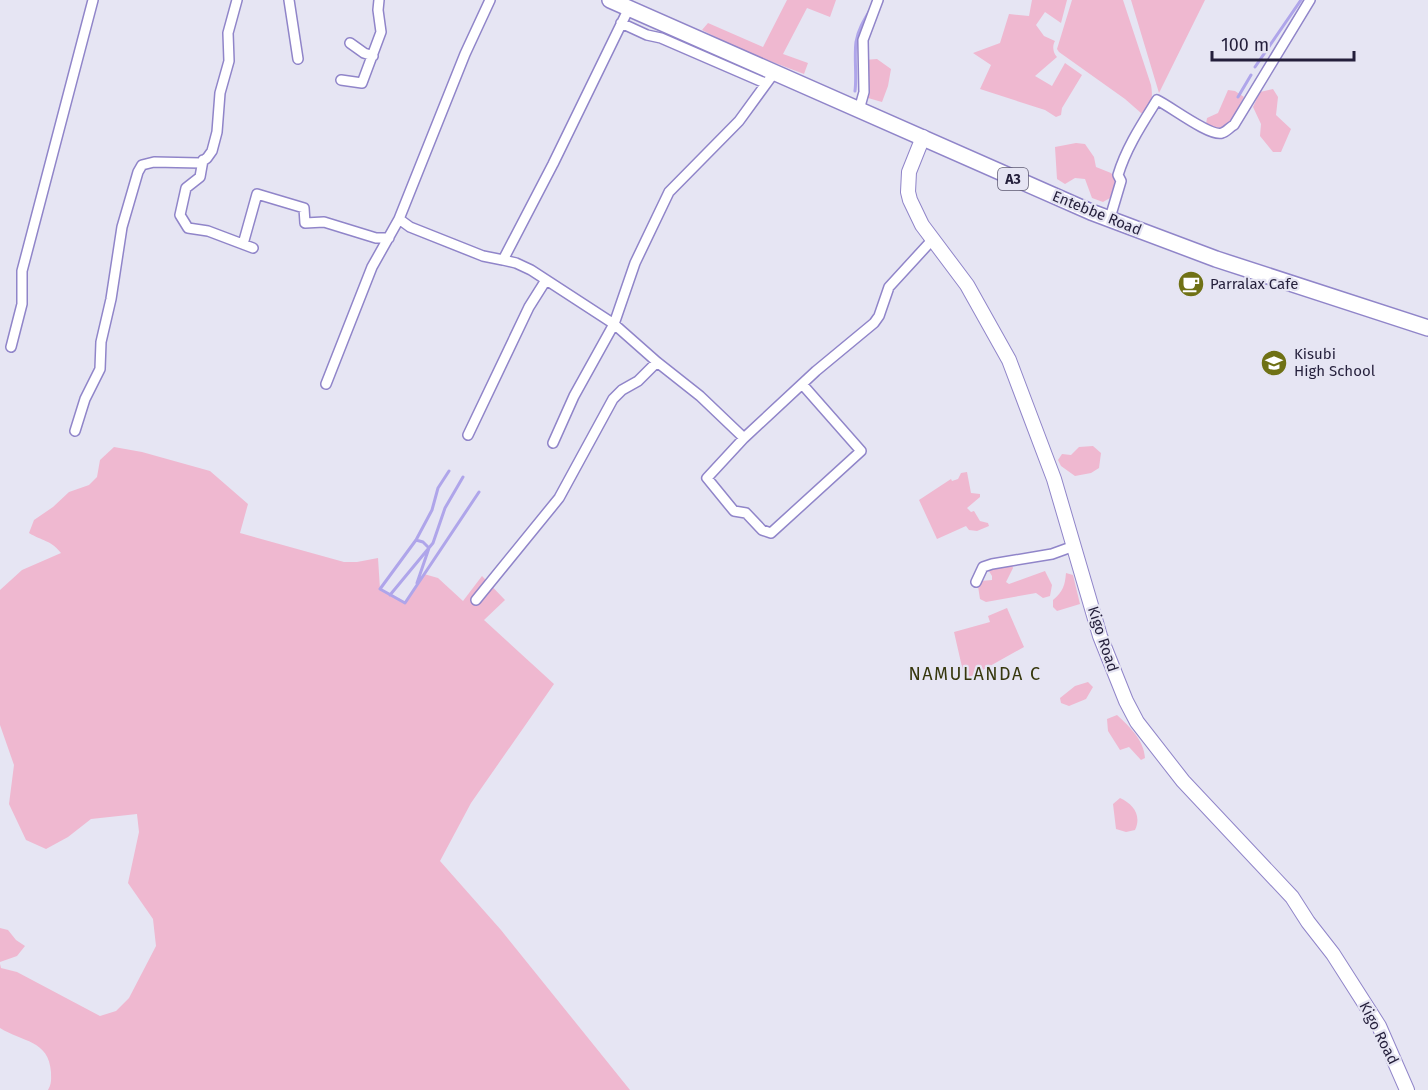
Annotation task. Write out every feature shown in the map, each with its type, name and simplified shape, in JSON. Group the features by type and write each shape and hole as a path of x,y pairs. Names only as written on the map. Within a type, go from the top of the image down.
{"main road":[{"name":"Entebbe Road","path":"610,0 629,8 665,31 770,78 859,110 1033,188 1216,259 1428,328"}],"street":[{"path":"11,347 22,304 22,271 93,0"},
{"path":"75,431 85,399 100,369 101,342 111,299 122,227 138,172 146,163 200,163 212,151 217,132 220,93 230,54 228,33 237,0"},
{"path":"289,0 298,59"},
{"path":"341,80 362,83 381,32 379,0"},
{"path":"326,384 372,267 399,219 489,0"},
{"path":"859,110 864,92 863,40 878,0"},
{"path":"1110,218 1121,181 1118,175 1121,164 1133,138 1147,120 1157,100 1210,132 1222,133 1234,125 1310,0"},
{"path":"503,260 629,8"},
{"path":"621,24 647,35 665,31"},
{"path":"350,42 364,53 373,56"},
{"path":"553,443 574,396 614,324 635,263 669,192 731,130 770,78"},
{"name":"Kigo Road","path":"923,137 909,172 908,192 922,225 967,285 1010,360 1046,454 1106,654 1126,701 1137,722 1183,782 1292,897 1333,954 1379,1026 1407,1090"},
{"path":"203,160 200,177 186,188 180,215 188,228 208,231 253,248"},
{"path":"243,244 257,194 304,208 305,223 324,222 376,238 388,238"},
{"path":"399,219 410,227 483,256 516,263 546,280 614,324 700,396 744,438"},
{"path":"802,384 861,451 771,533 762,530 746,513 734,511 707,478 744,438 802,384 874,323 879,316 889,287 933,239"},
{"path":"468,435 529,307 546,280"},
{"path":"476,600 559,498 614,399 622,390 638,381 657,362"},
{"path":"976,582 983,567 1052,554 1074,546"}],"shaded area":[{"path":"787,0 836,0 830,17 807,8 783,54 808,63 804,74 741,50 702,30 708,23 763,47"},
{"path":"1032,0 1067,0 1061,23 1045,12 1036,25 1044,36 1055,41 1053,49 1057,57 1035,76 1052,86 1065,63 1082,75 1062,108 1061,115 1056,117 1045,110 980,89 991,65 973,53 1000,43 1009,14 1029,16"},
{"path":"1072,0 1123,0 1151,85 1151,99 1145,113 1141,113 1057,49"},
{"path":"1131,0 1205,0 1159,93"},
{"path":"877,59 891,69 882,102 868,98 861,91 864,60"},
{"path":"1273,89 1278,97 1276,115 1291,129 1281,152 1273,152 1260,136 1261,124 1253,107 1260,92"},
{"path":"1228,90 1235,91 1244,97 1234,116 1230,122 1220,128 1206,124 1207,118 1218,113"},
{"path":"1076,143 1085,144 1094,157 1096,167 1111,173 1116,179 1110,198 1103,202 1092,198 1085,179 1075,178 1065,184 1057,179 1055,147"},
{"path":"1093,446 1101,453 1099,468 1091,473 1075,476 1061,466 1058,460 1062,454 1071,455 1079,447"},
{"path":"114,447 142,452 210,471 248,504 240,533 344,562 378,558 380,589 405,603 424,574 438,578 463,601 482,576 505,600 484,620 554,684 471,803 440,861 501,930 630,1090 48,1090 51,1083 51,1072 45,1054 33,1043 0,1028 0,964 1,968 17,972 100,1016 116,1011 129,998 156,946 153,919 128,883 139,832 137,814 91,819 68,837 46,849 26,840 9,804 14,765 0,725 0,590 22,570 61,553 50,543 29,533 34,520 69,492 89,485 97,477 100,460"},
{"path":"967,472 971,493 980,494 980,497 967,508 971,512 974,511 980,521 988,523 989,526 977,531 969,530 966,526 937,539 919,500 951,479 952,481 958,479 961,473"},
{"path":"1011,562 1013,568 1006,582 1009,584 1045,571 1052,585 1050,596 1043,598 1036,593 986,602 980,599 978,586 981,581 992,580 987,568"},
{"path":"1066,573 1073,575 1080,604 1057,611 1053,607 1053,600 1063,588"},
{"path":"1007,608 1024,647 965,680 954,632 990,622 988,616"},
{"path":"1088,682 1093,687 1086,699 1069,706 1061,703 1060,698 1075,686"},
{"path":"1117,715 1139,740 1145,758 1141,760 1129,747 1120,750 1108,731 1107,719"},
{"path":"1120,798 1129,803 1137,815 1135,830 1126,832 1116,829 1113,804"},
{"path":"0,928 8,930 25,946 17,956 0,962"}],"waterway":[{"path":"1255,67 1301,0"},
{"path":"855,91 856,42 870,10"},
{"path":"1238,97 1251,75"},
{"path":"449,471 438,488 432,510 416,540 380,589 405,603 479,492"},
{"path":"390,595 433,543 445,508 463,477"},
{"path":"416,540 423,542 429,548 417,583"}],"place":[{"name":"Parralax Cafe","path":"1191,284"},
{"name":"Kisubi High School","path":"1274,363"}],"district":[{"name":"NAMULANDA C","path":"975,674"}]}
